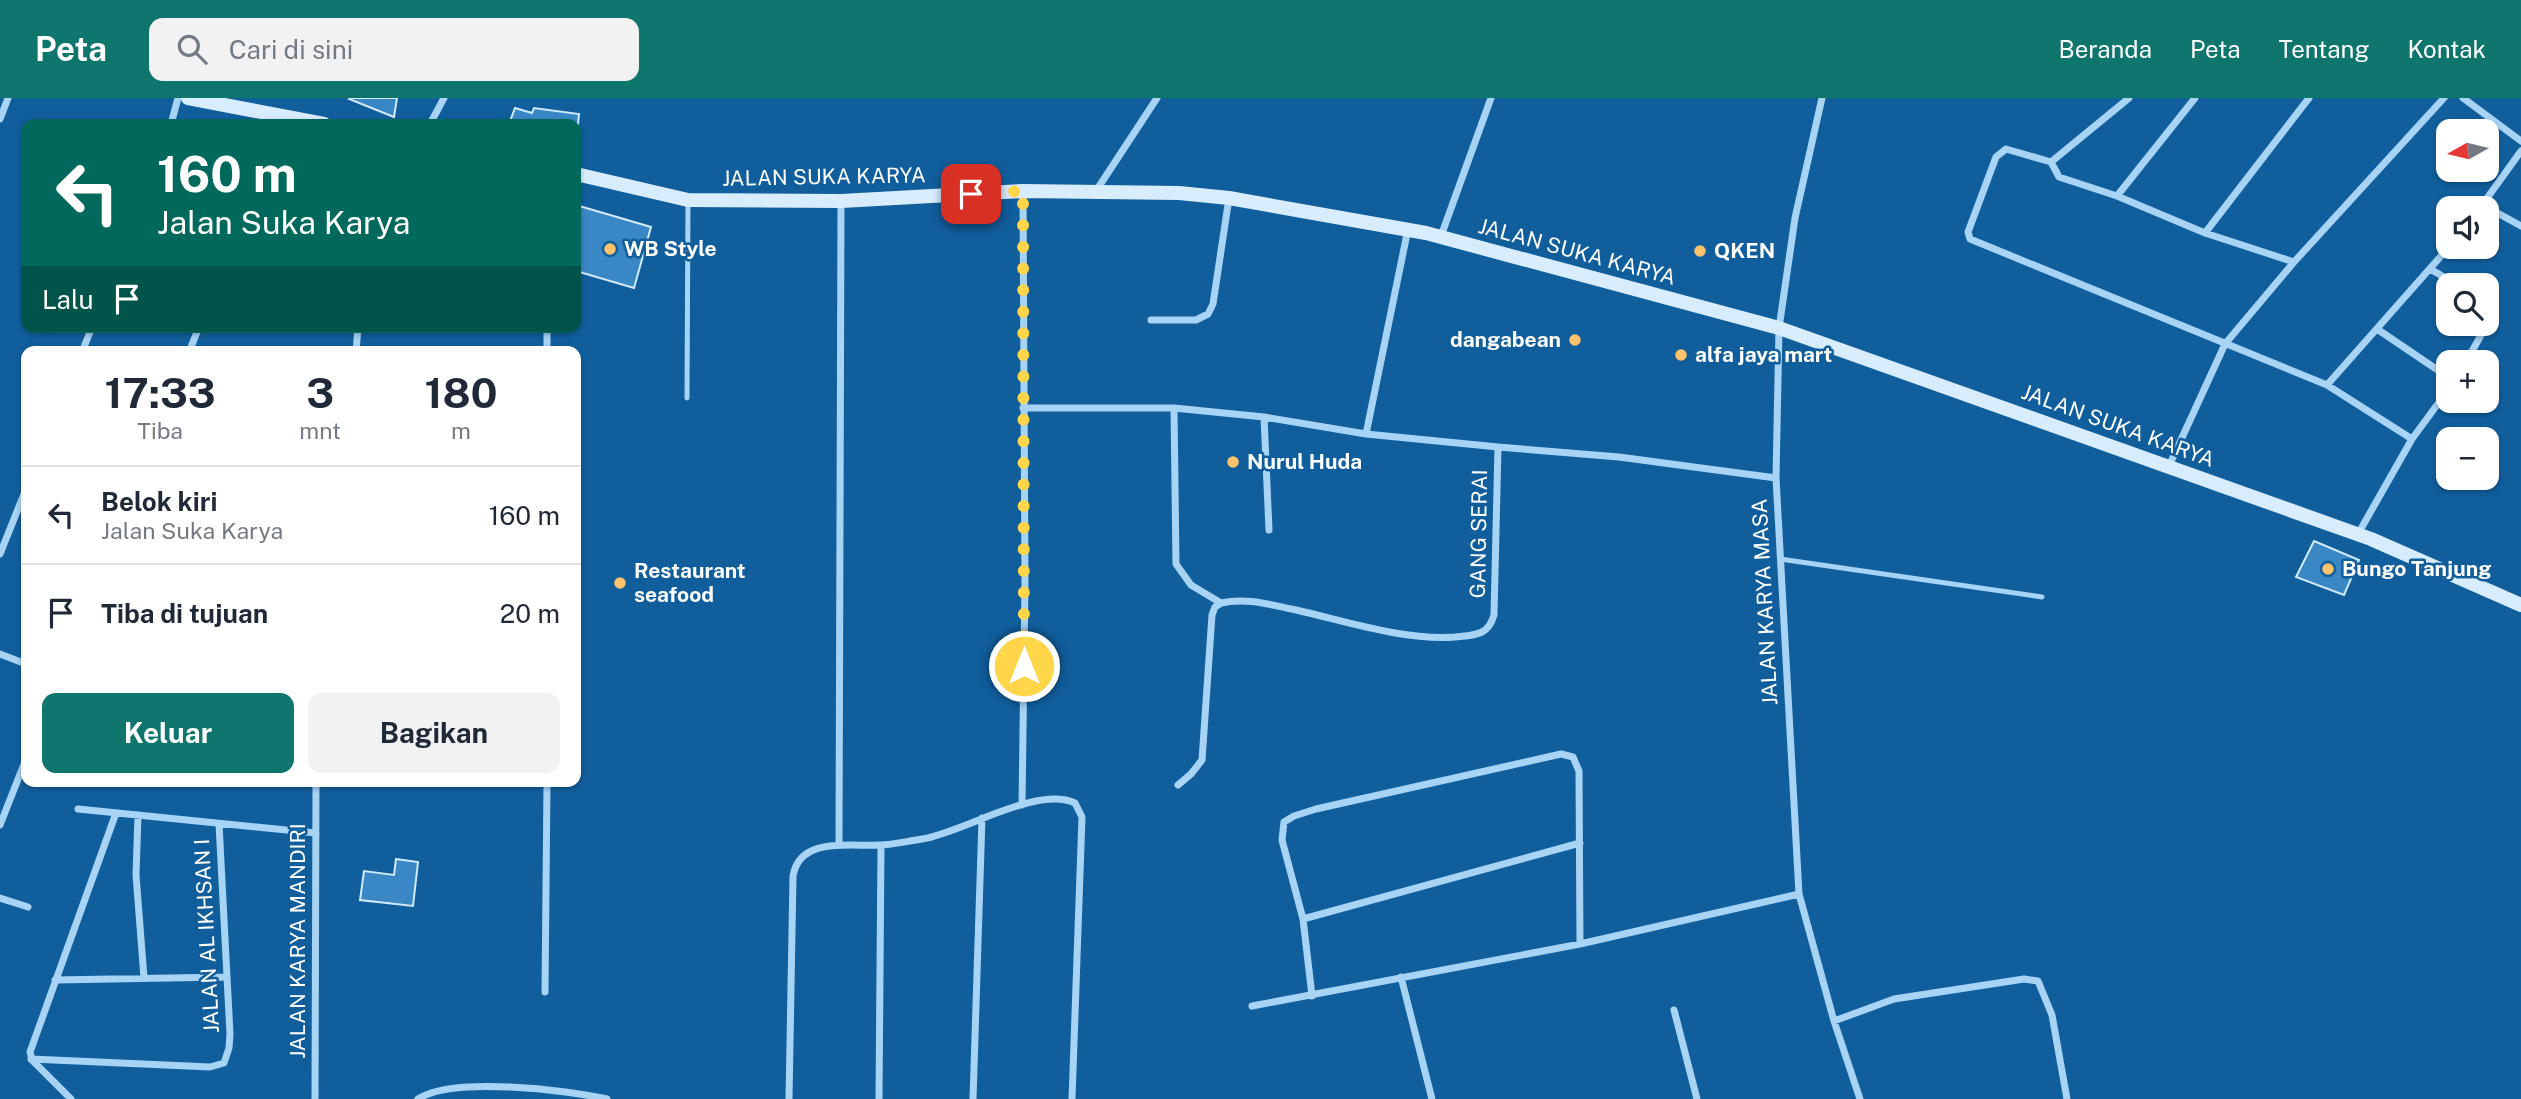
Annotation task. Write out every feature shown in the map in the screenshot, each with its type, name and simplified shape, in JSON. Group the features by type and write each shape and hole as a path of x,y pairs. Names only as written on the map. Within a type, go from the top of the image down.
{"main road":[{"path":"188,98 242,103 280,119"},
{"name":"JALAN SUKA KARYA","path":"581,175 688,200 841,201 1023,191 1179,193 1229,198 1441,236 1779,328 2358,534 2521,605"}],"street":[{"path":"0,119 8,98"},
{"path":"172,119 178,98"},
{"path":"433,119 444,98"},
{"path":"1096,191 1157,98"},
{"path":"1441,236 1491,98"},
{"name":"JALAN KARYA MASA","path":"1822,98 1795,218 1779,328 1776,478 1799,894 1833,1021 1860,1099"},
{"path":"2051,162 2129,98"},
{"path":"2117,196 2194,98"},
{"path":"2205,233 2309,98"},
{"path":"2168,467 2225,344 2294,262 2444,98"},
{"path":"2463,98 2521,141"},
{"path":"2294,262 2205,233 2117,196 2059,177 2051,162 2006,149 1996,157 1968,232 1970,239 2327,385 2412,439"},
{"path":"2489,196 2521,151"},
{"path":"1023,191 1023,805"},
{"path":"1150,320 1196,320 1208,314 1213,304 1229,198"},
{"path":"839,845 841,201"},
{"path":"2499,215 2521,226"},
{"path":"1366,434 1409,229"},
{"path":"2327,385 2439,259"},
{"path":"2430,269 2437,273"},
{"path":"2377,329 2436,369"},
{"path":"2358,534 2412,439 2436,406"},
{"path":"1023,408 1174,408 1264,417 1366,434 1498,447"},
{"path":"1174,408 1176,564 1191,585 1221,603 1213,610 1212,615 1202,760 1178,785"},
{"path":"1264,417 1269,530"},
{"name":"GANG SERAI","path":"1221,603 1242,600 1268,604 1402,633 1441,638 1485,631 1492,623 1494,615 1498,447 1619,457 1776,478"},
{"path":"0,554 21,502"},
{"path":"0,654 21,662"},
{"path":"1312,996 1303,919 1282,833 1287,820 1316,809 1561,754 1573,757 1579,771 1580,944"},
{"path":"0,825 21,772"},
{"name":"JALAN KARYA MANDIRI","path":"315,1099 316,787"},
{"path":"545,992 547,787"},
{"path":"789,1099 795,868 801,857 808,851 839,845 881,845 930,838 1023,805 1062,798 1075,803 1082,817 1072,1099"},
{"path":"78,809 316,833"},
{"path":"71,1099 31,1059 30,1052 116,813"},
{"path":"138,815 136,875 144,978"},
{"path":"973,1099 982,818"},
{"name":"JALAN AL IKHSAN I","path":"31,1059 209,1067 221,1065 227,1057 230,1041 219,824"},
{"path":"1303,919 1580,843"},
{"path":"879,1099 881,845"},
{"path":"1252,1006 1580,944 1799,894"},
{"path":"0,898 28,906"},
{"path":"55,980 227,976"},
{"path":"1401,977 1432,1099"},
{"path":"1833,1021 1894,999 2024,979 2038,981 2052,1015 2067,1099"},
{"path":"1674,1010 1697,1099"},
{"path":"418,1099 427,1093 453,1088 523,1087 607,1099"},
{"path":"505,1088 505,1099"}],"lane":[{"path":"687,398 688,200"},
{"path":"1780,559 2042,597"}],"building":[{"path":"397,98 394,117 349,99"},
{"path":"515,108 532,113 534,108 579,114 578,119 511,119"},
{"name":"WB Style","path":"581,206 651,227 634,288 581,272"},
{"name":"Bungo Tanjung","path":"2314,541 2359,560 2344,595 2296,577"},
{"path":"396,859 418,862 413,906 360,900 364,871 394,875"}],"place":[{"name":"WB Style","path":"610,249"},
{"name":"QKEN","path":"1700,251"},
{"name":"dangabean","path":"1575,340"},
{"name":"alfa jaya mart","path":"1681,355"},
{"name":"Nurul Huda","path":"1233,462"},
{"name":"Bungo Tanjung","path":"2328,569"},
{"name":"Restaurant seafood","path":"620,583"}],"route":[{"path":"971,194 1023,191 1024,666"}]}
